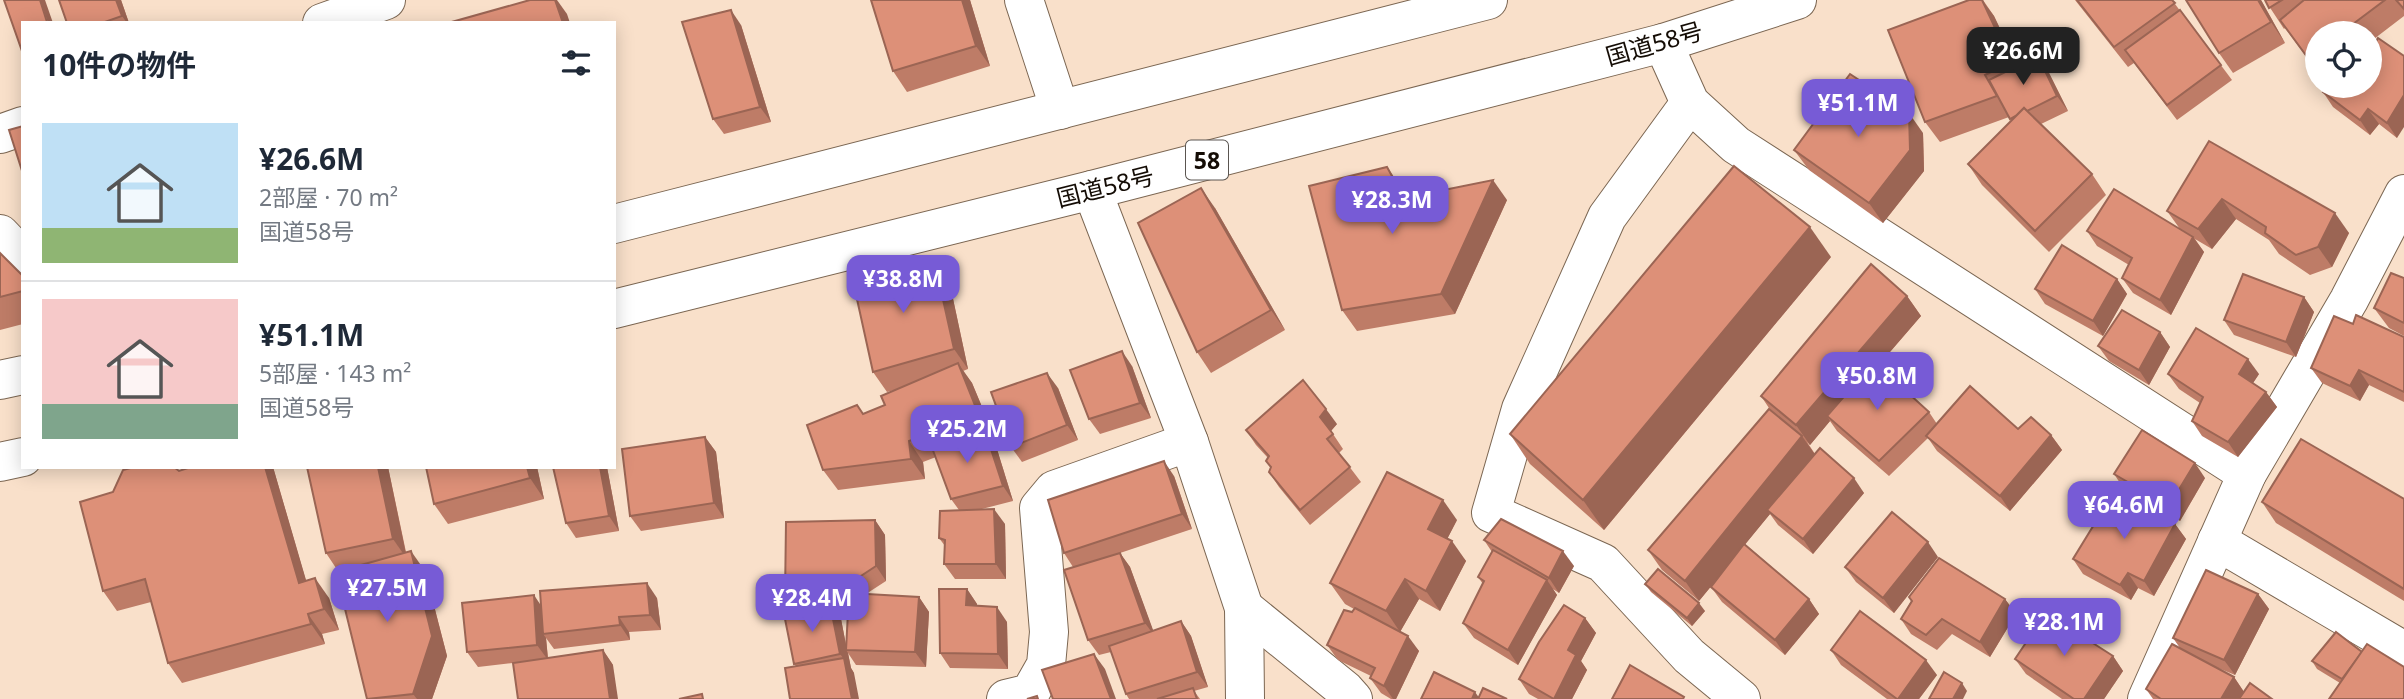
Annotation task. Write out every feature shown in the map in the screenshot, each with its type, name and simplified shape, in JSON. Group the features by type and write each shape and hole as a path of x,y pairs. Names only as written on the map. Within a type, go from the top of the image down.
{"main road":[{"path":"328,21 386,0"},
{"path":"1024,0 1060,110"},
{"path":"616,222 1489,0"},
{"name":"国道58号","path":"616,309 1092,190 1662,43 1797,0"},
{"path":"1662,43 1690,103 1736,145 2247,474"},
{"path":"1690,103 1607,217 1521,410 1491,513 1603,563 1689,656 1741,699"},
{"path":"0,134 21,127"},
{"path":"1092,190 1189,442 1244,608 1245,699"},
{"path":"2147,699 2247,474 2349,300 2404,194"},
{"path":"0,234 21,256"},
{"path":"0,380 21,375"},
{"path":"1006,699 1030,693 1046,664 1049,632 1039,508 1054,490 1189,442"},
{"path":"0,462 21,457"},
{"path":"2217,541 2404,651"},
{"path":"1244,608 1353,699"}],"building":[{"path":"4,0 40,0 47,21 21,21 21,48"},
{"path":"59,0 116,0 122,16 108,21 66,21"},
{"path":"530,0 555,0 562,21 455,21"},
{"path":"871,0 962,0 976,46 893,71"},
{"path":"1969,0 1982,0 2011,62 1985,75 1997,96 1925,122 1888,30"},
{"path":"2077,0 2172,0 2175,3 2114,47"},
{"path":"2186,0 2258,0 2271,22 2219,53"},
{"path":"2265,0 2282,0 2269,8"},
{"path":"2304,0 2385,0 2357,21 2305,21 2305,54 2280,20"},
{"path":"2396,0 2404,0 2404,9"},
{"path":"731,10 760,107 713,119 682,22"},
{"path":"2180,10 2221,65 2167,105 2125,50"},
{"path":"2382,41 2404,56 2404,95 2387,123 2368,109 2360,120 2331,98 2382,98"},
{"path":"2038,56 2057,96 2027,111 2024,108 2010,119 1989,80"},
{"path":"1850,74 1909,113 1910,150 1869,203 1794,150"},
{"path":"2024,108 2092,174 2035,231 1968,164"},
{"path":"21,127 21,168 9,130"},
{"path":"2209,141 2335,213 2318,247 2296,255 2265,233 2266,227 2222,199 2198,229 2167,211"},
{"path":"1734,166 1810,227 1583,500 1510,434"},
{"path":"1387,167 1404,198 1493,180 1441,294 1342,310 1309,186"},
{"path":"1201,188 1271,310 1197,352 1138,223"},
{"path":"2114,189 2193,237 2160,300 2122,278 2132,258 2087,231"},
{"path":"2062,245 2117,279 2093,321 2035,289"},
{"path":"0,253 21,274 21,292 0,297"},
{"path":"934,259 954,349 873,372 853,281"},
{"path":"1871,264 1907,296 1796,425 1761,396"},
{"path":"2391,273 2404,278 2404,323 2374,308"},
{"path":"2243,274 2304,297 2286,342 2224,320"},
{"path":"2122,310 2160,332 2139,370 2098,346"},
{"path":"2356,315 2404,337 2404,392 2359,370 2350,386 2311,368 2334,316 2353,324"},
{"path":"2196,328 2248,359 2239,374 2266,392 2228,442 2192,421 2203,397 2168,374"},
{"path":"1122,351 1140,403 1089,419 1070,370"},
{"path":"1874,362 1929,412 1879,461 1827,416"},
{"path":"958,363 980,418 909,441 911,459 823,470 807,425 857,405 863,414 885,405 881,396"},
{"path":"1047,373 1067,425 1011,447 991,392"},
{"path":"1303,380 1326,409 1320,417 1333,434 1327,439 1350,467 1300,510 1269,472 1271,467 1266,461 1269,456 1246,430"},
{"path":"1970,386 2018,429 2031,417 2051,435 2000,496 1926,436"},
{"path":"1769,409 1802,436 1685,581 1648,550"},
{"path":"2142,430 2195,463 2169,506 2114,474"},
{"path":"985,431 1003,486 951,499 931,445"},
{"path":"705,437 714,503 630,516 622,449"},
{"path":"2301,439 2404,499 2404,589 2262,502"},
{"path":"1820,448 1854,478 1803,539 1767,510"},
{"path":"1164,461 1182,514 1064,553 1048,500"},
{"path":"266,469 299,583 315,578 324,609 308,614 311,624 168,663 145,579 103,591 80,502 113,492 123,470"},
{"path":"307,469 378,469 393,539 326,553"},
{"path":"426,469 528,469 530,478 434,504"},
{"path":"553,469 600,469 609,516 566,523"},
{"path":"1387,472 1443,500 1428,529 1452,541 1426,591 1405,579 1386,611 1330,583"},
{"path":"2114,492 2175,524 2144,581 2128,573 2120,585 2073,559"},
{"path":"994,509 996,564 944,564 945,540 939,538 940,511"},
{"path":"1892,512 1928,542 1883,598 1845,567"},
{"path":"1501,519 1563,551 1549,578 1484,540"},
{"path":"875,520 876,566 835,593 785,597 786,522"},
{"path":"1744,544 1809,599 1775,640 1711,587"},
{"path":"1493,550 1547,580 1508,650 1463,623 1484,581 1478,577"},
{"path":"411,551 432,636 413,694 367,699 336,572"},
{"path":"1120,553 1145,623 1088,640 1064,570"},
{"path":"1939,558 2005,599 1980,642 1942,619 1926,635 1901,619 1912,601 1909,597"},
{"path":"1658,569 1699,603 1687,618 1645,584"},
{"path":"2206,570 2258,594 2224,660 2173,638"},
{"path":"647,583 650,615 619,617 620,625 543,634 540,591"},
{"path":"939,589 967,589 966,605 997,607 998,654 940,653"},
{"path":"849,593 919,597 915,652 846,650"},
{"path":"534,595 537,645 467,652 462,603"},
{"path":"830,604 840,654 794,664 784,614"},
{"path":"1564,605 1585,618 1568,650 1576,655 1554,699 1519,679 1539,642"},
{"path":"1355,608 1408,636 1384,686 1370,678 1375,668 1327,645 1344,610 1352,612"},
{"path":"1860,611 1926,660 1898,699 1831,650"},
{"path":"2046,613 2113,656 2084,699 2074,699 2015,659"},
{"path":"1181,621 1197,672 1126,694 1109,646"},
{"path":"2336,632 2362,652 2342,679 2312,661"},
{"path":"2172,644 2234,677 2221,699 2161,699 2146,689"},
{"path":"2367,644 2404,667 2404,699 2329,699"},
{"path":"603,650 610,699 518,699 513,663"},
{"path":"1094,654 1111,699 1053,699 1042,670"},
{"path":"844,658 852,699 790,699 785,668"},
{"path":"1630,665 1684,697 1683,699 1612,699"},
{"path":"1434,672 1475,692 1472,699 1421,699"},
{"path":"1944,672 1962,683 1953,699 1929,699"},
{"path":"2250,683 2272,699 2239,699"},
{"path":"1193,688 1197,699 1157,699"},
{"path":"1483,688 1507,699 1478,699"},
{"path":"702,694 703,699 679,699"}]}
